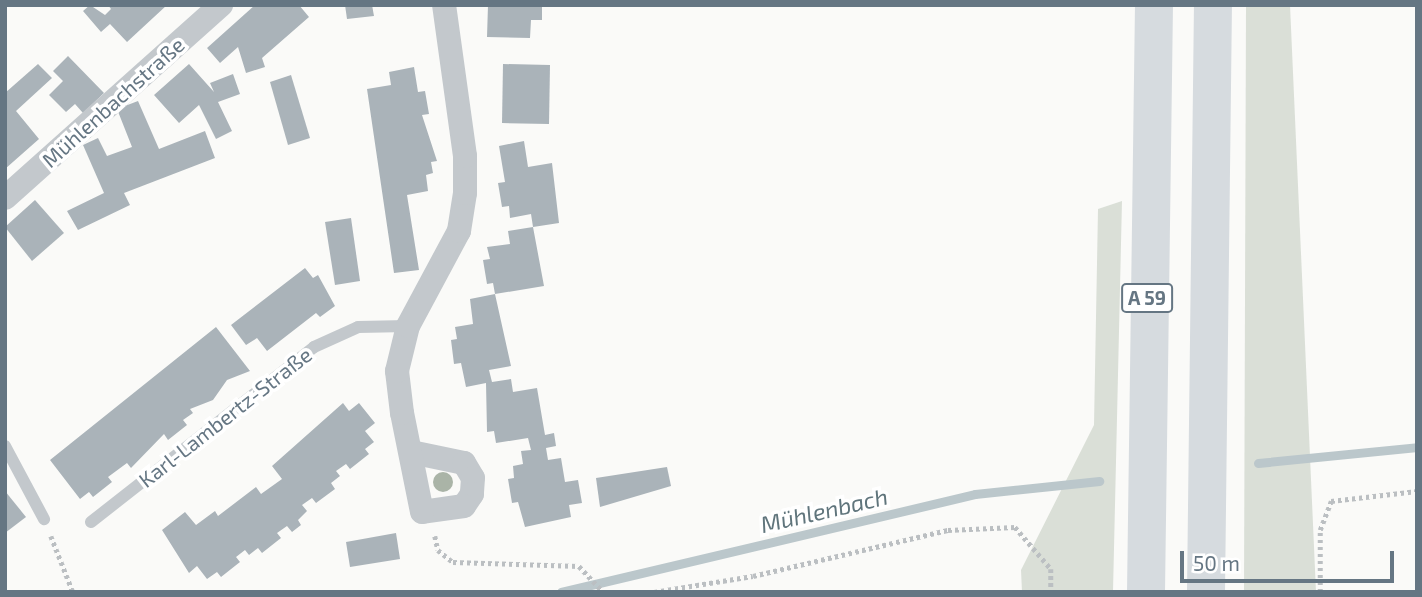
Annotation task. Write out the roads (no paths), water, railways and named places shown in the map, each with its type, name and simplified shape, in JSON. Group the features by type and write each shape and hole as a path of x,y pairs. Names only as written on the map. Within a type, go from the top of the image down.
{"highway":[{"name":"A 59","path":"1146,592 1154,5"},
{"path":"1206,592 1213,5"}],"street":[{"name":"Mühlenbachstraße","path":"5,198 221,5"},
{"path":"411,452 464,463 473,478 472,494 464,506 422,512 411,452 397,371 408,326 459,230 466,193 465,156 444,5"}],"lane":[{"name":"Karl-Lambertz-Straße","path":"91,522 314,347 358,327 408,326"},
{"path":"5,446 44,519"}],"waterway":[{"path":"1258,463 1417,447"},
{"name":"Mühlenbach","path":"561,592 975,494 1099,481"}]}
